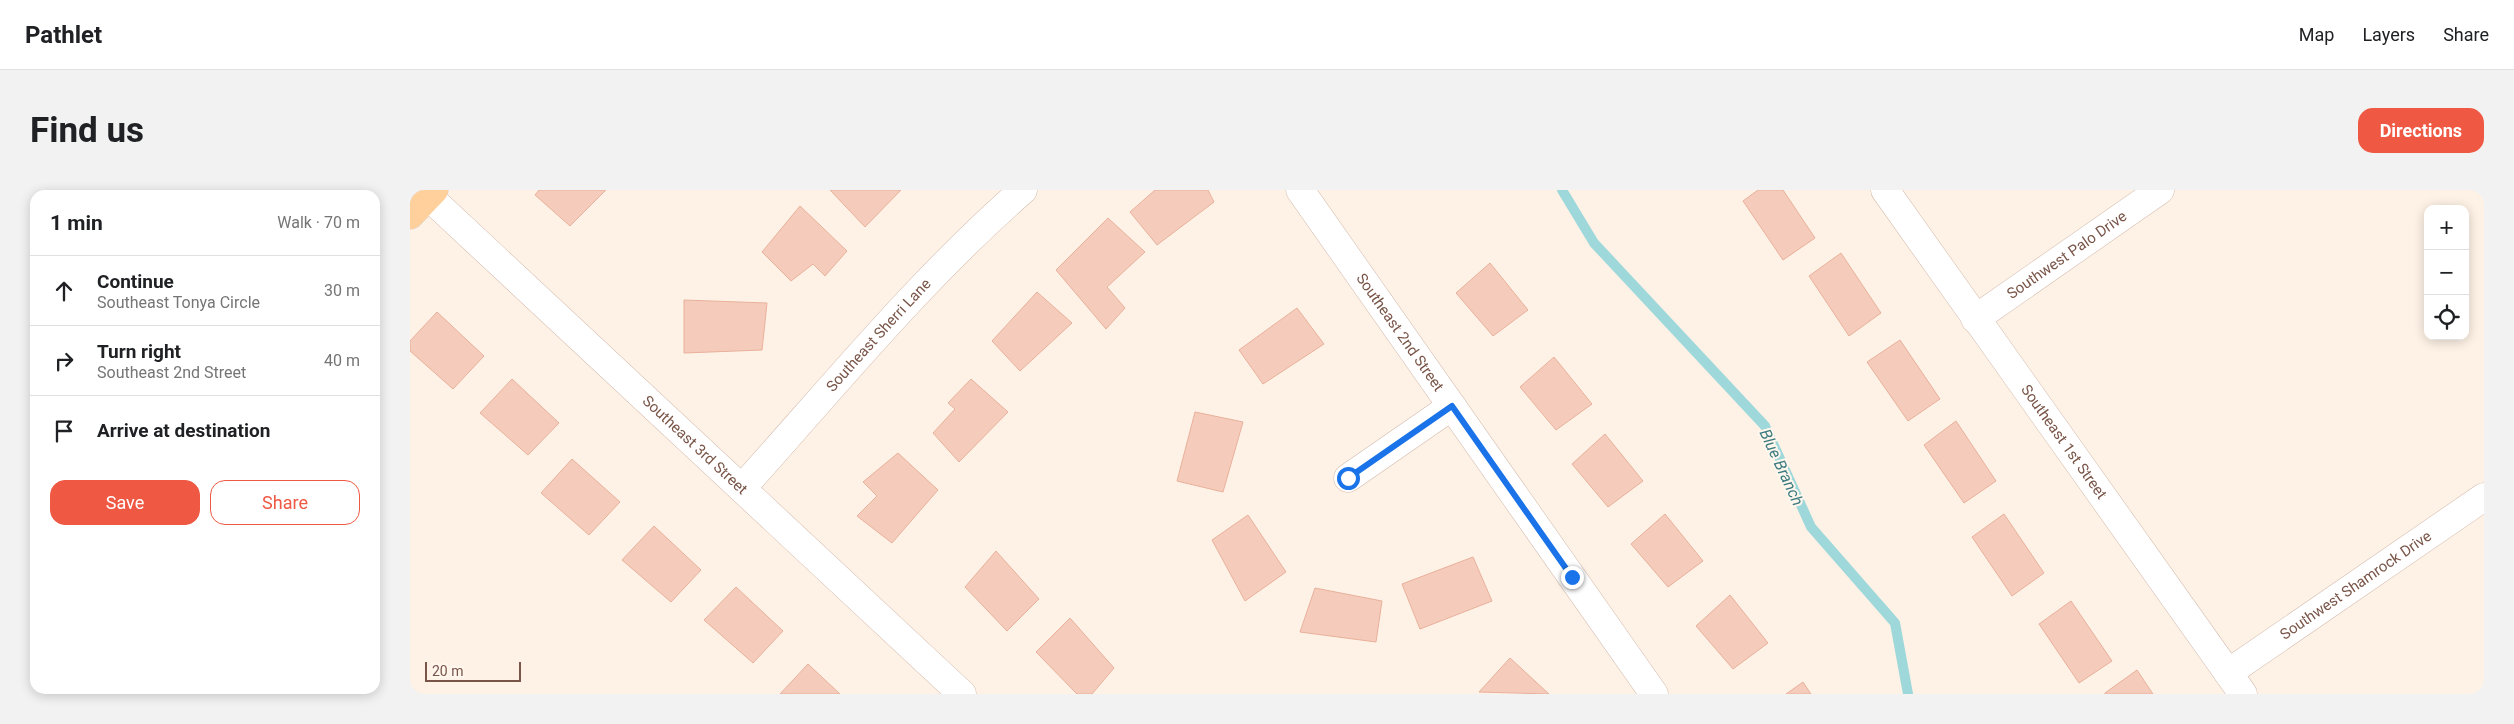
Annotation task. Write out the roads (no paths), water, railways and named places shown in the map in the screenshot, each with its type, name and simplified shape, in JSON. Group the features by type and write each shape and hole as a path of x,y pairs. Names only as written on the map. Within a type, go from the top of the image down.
{"street":[{"name":"Southeast Sherri Lane","path":"742,488 917,294 987,221 1022,190"},
{"name":"Southeast 2nd Street","path":"1300,190 1654,694"},
{"name":"Southeast 1st Street","path":"1885,190 2235,683"},
{"name":"Southwest Palo Drive","path":"1975,319 2160,190"},
{"name":"Southeast 3rd Street","path":"424,201 742,488 962,694"},
{"path":"1348,478 1452,406"},
{"name":"Southwest Shamrock Drive","path":"2235,683 2484,497"}],"waterway":[{"name":"Blue Branch","path":"1562,190 1594,243 1765,426 1811,527 1895,623 1908,694"}]}
